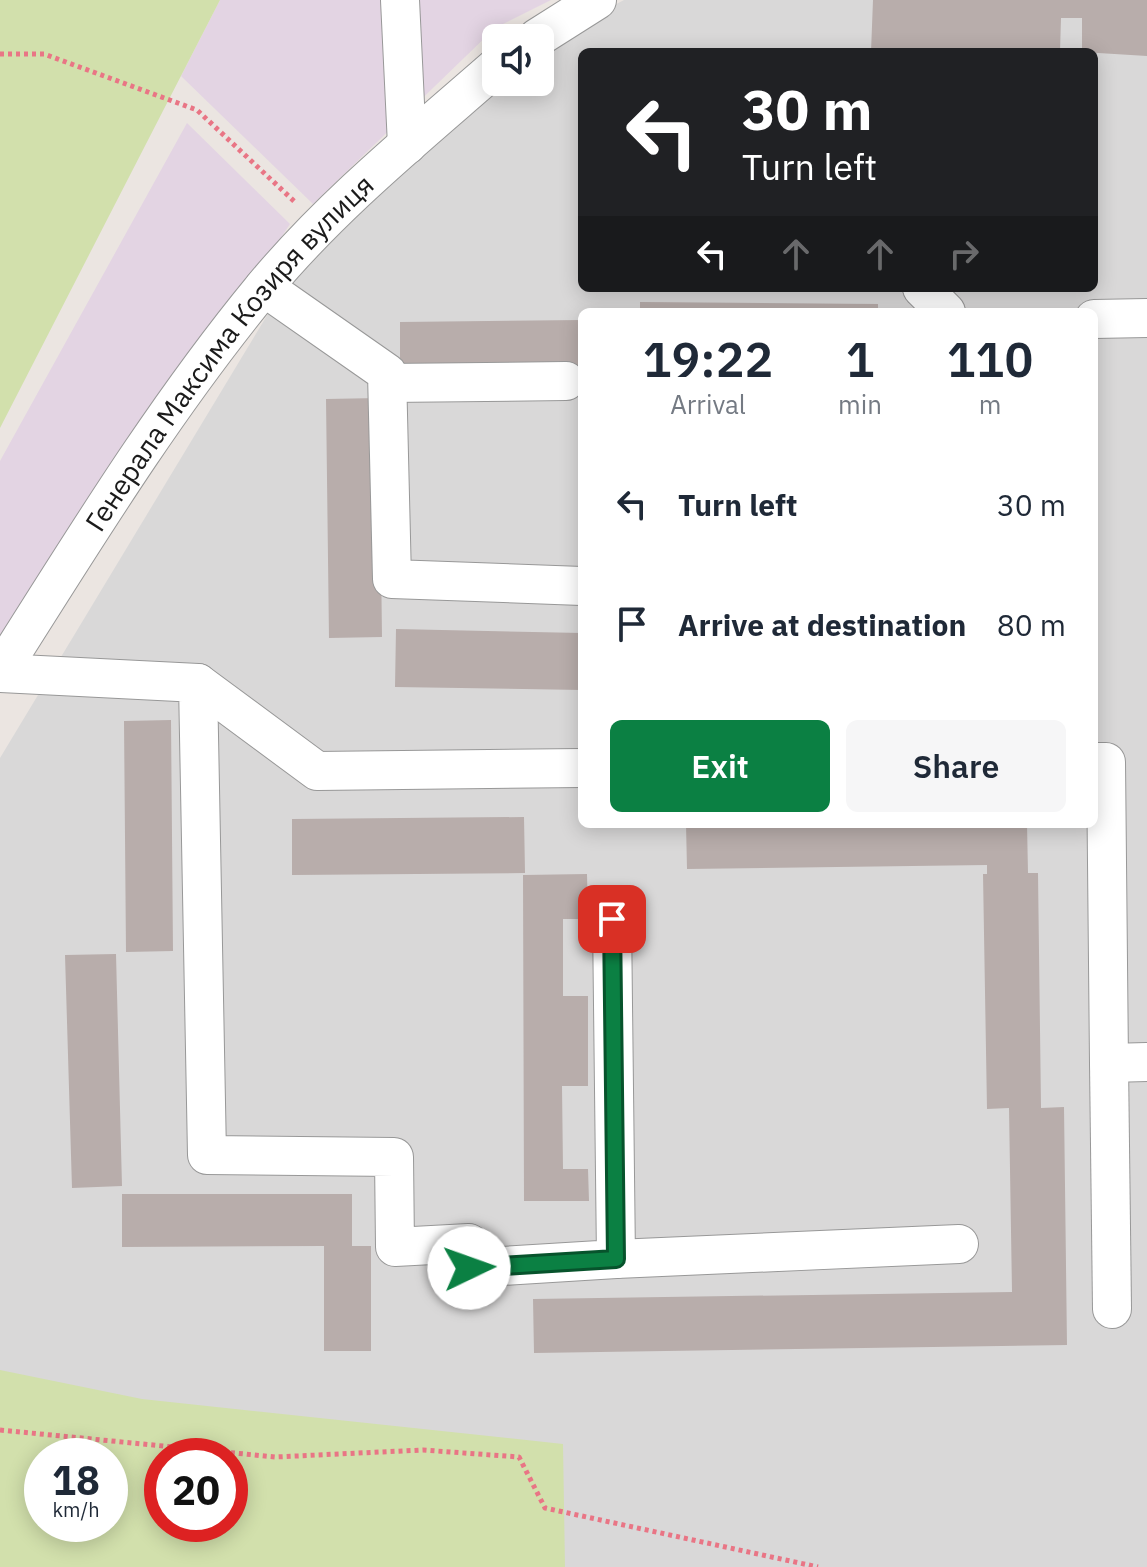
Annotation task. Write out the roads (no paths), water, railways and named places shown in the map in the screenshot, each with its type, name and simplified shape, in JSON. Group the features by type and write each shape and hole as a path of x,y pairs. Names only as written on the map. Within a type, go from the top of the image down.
{"street":[{"path":"400,0 407,145"},
{"path":"554,27 597,0"},
{"name":"Генерала Максима Козиря вулиця","path":"0,673 131,464 264,287 407,145 482,79"},
{"path":"264,287 387,373 392,579 578,586"},
{"path":"926,292 942,308"},
{"path":"1098,319 1147,318"},
{"path":"388,383 566,381"},
{"path":"0,673 198,683 317,771 578,768"},
{"path":"198,683 207,1155 394,1157 395,1247 469,1243 469,1268 959,1244"},
{"path":"1098,762 1106,762 1112,1309"},
{"path":"612,919 616,1259"},
{"path":"1109,1063 1147,1062"}]}
